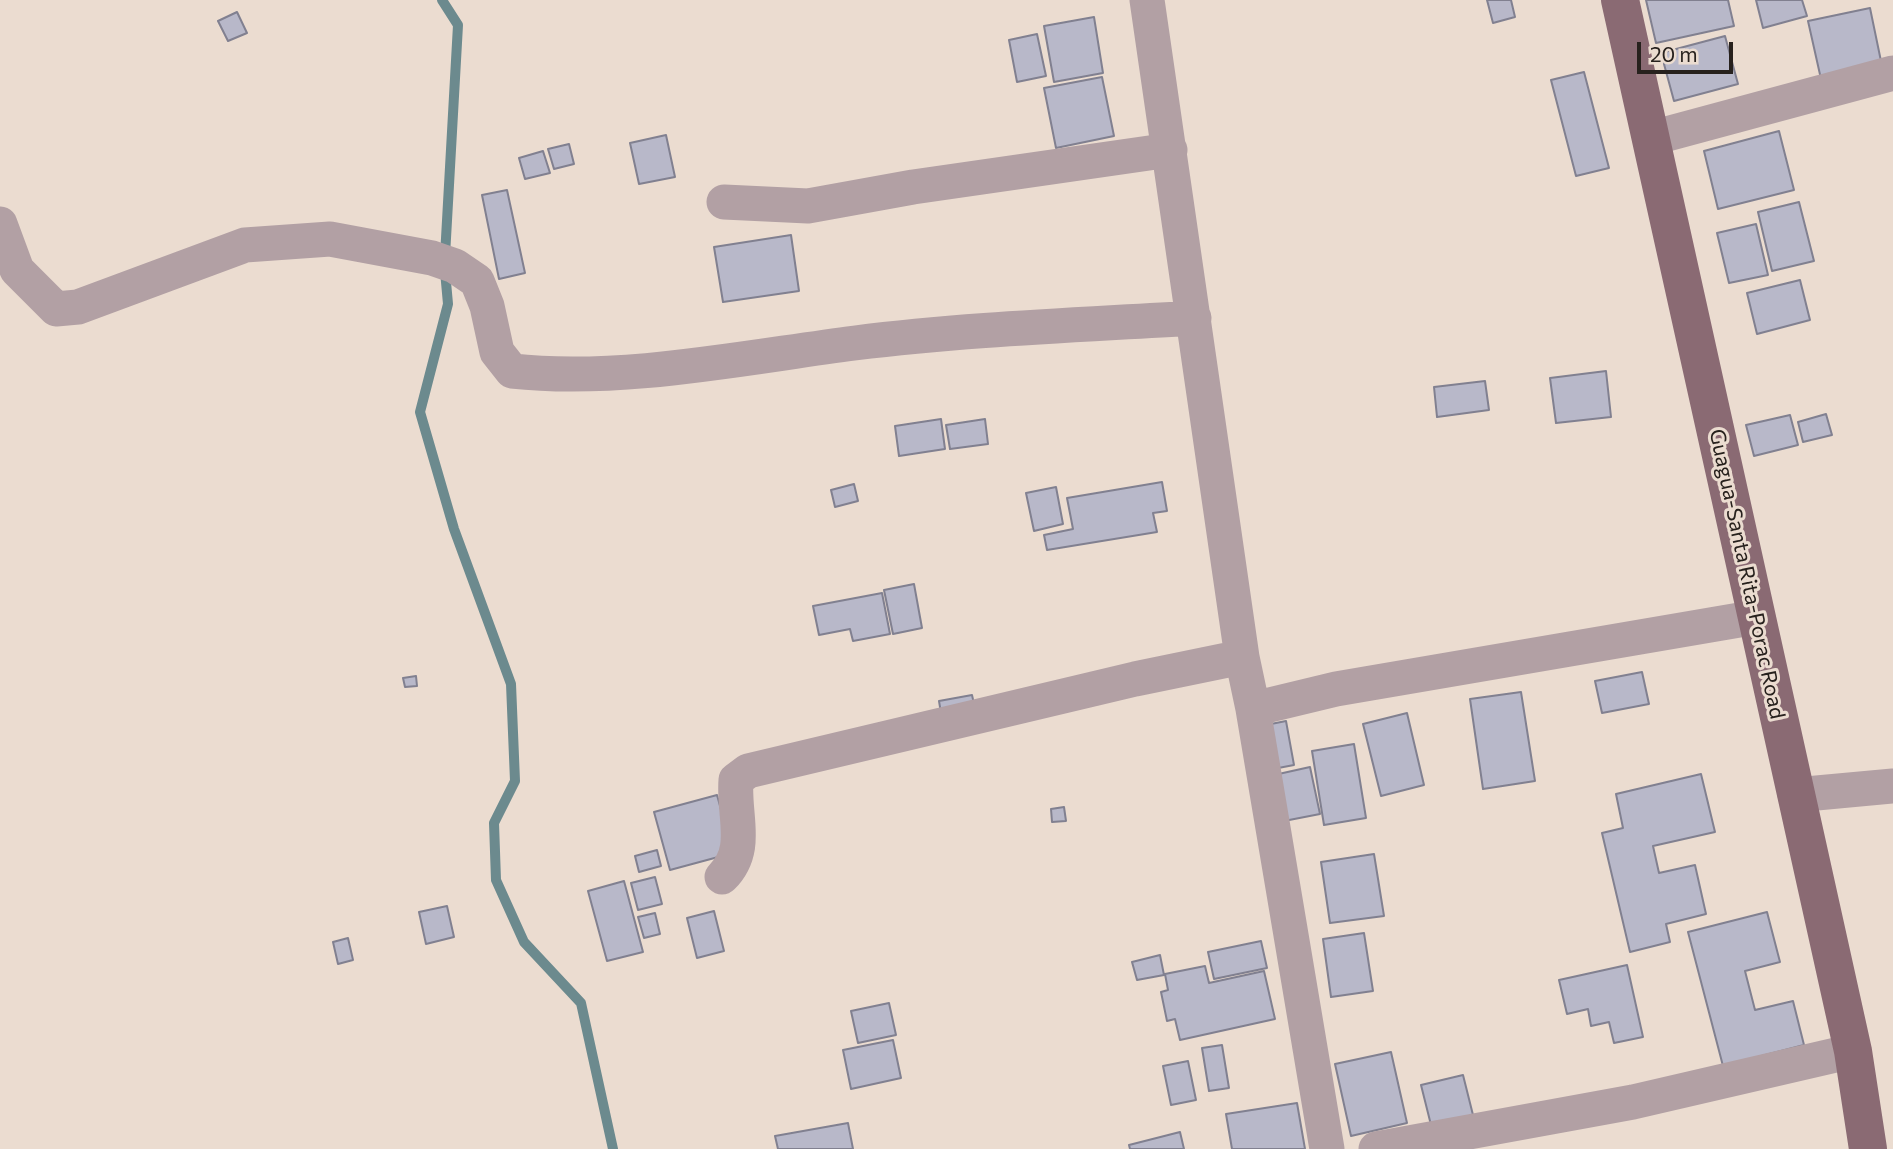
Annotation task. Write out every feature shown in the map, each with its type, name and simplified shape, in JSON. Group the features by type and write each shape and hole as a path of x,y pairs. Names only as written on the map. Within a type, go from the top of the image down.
{"main road":[{"name":"Guagua-Santa Rita-Porac Road","path":"1620,0 1853,1051 1868,1149"}],"street":[{"path":"1147,0 1242,657 1254,709 1327,1149"},
{"path":"1652,138 1893,73"},
{"path":"724,202 808,206 914,187 1170,150"},
{"path":"0,223 17,270 56,309 78,307 244,246 330,239 444,262 477,281 487,306 497,352 512,371 548,375 748,359 916,337 1194,318"},
{"path":"1254,709 1336,689 1757,617"},
{"path":"722,877 736,864 736,780 748,771 1135,679 1242,657"},
{"path":"1795,795 1893,786"},
{"path":"1376,1149 1633,1102 1853,1051"}],"building":[{"path":"1487,0 1511,0 1515,17 1493,23"},
{"path":"1646,0 1728,0 1734,26 1656,43"},
{"path":"1756,0 1802,0 1807,16 1763,28"},
{"path":"1870,8 1882,66 1821,79 1808,21"},
{"path":"237,12 247,33 228,41 218,21"},
{"path":"1094,17 1103,73 1054,82 1044,26"},
{"path":"1037,34 1046,76 1017,82 1009,40"},
{"path":"1725,36 1738,84 1674,101 1661,53"},
{"path":"1584,72 1609,168 1576,176 1551,80"},
{"path":"1102,77 1114,136 1056,148 1044,88"},
{"path":"1779,131 1794,190 1718,209 1704,151"},
{"path":"666,135 675,177 639,184 630,143"},
{"path":"569,144 574,164 554,169 548,149"},
{"path":"543,151 550,173 525,179 519,158"},
{"path":"507,190 525,273 499,279 482,195"},
{"path":"1799,202 1814,261 1772,271 1758,212"},
{"path":"1756,224 1768,275 1729,283 1717,233"},
{"path":"791,235 799,291 723,302 714,247"},
{"path":"1800,280 1810,320 1757,334 1747,293"},
{"path":"1606,371 1611,417 1556,423 1550,378"},
{"path":"1485,381 1489,410 1437,417 1434,387"},
{"path":"1826,414 1832,435 1803,442 1798,422"},
{"path":"1790,415 1798,445 1754,456 1746,425"},
{"path":"941,419 945,449 899,456 895,426"},
{"path":"985,419 988,444 950,449 946,425"},
{"path":"1162,482 1167,511 1153,513 1157,532 1047,550 1044,535 1073,529 1067,498"},
{"path":"854,484 858,501 835,507 831,490"},
{"path":"1056,487 1063,524 1034,531 1026,493"},
{"path":"914,584 922,628 893,634 884,590"},
{"path":"882,593 890,634 853,641 850,629 819,635 813,606"},
{"path":"1642,672 1649,704 1602,713 1595,681"},
{"path":"416,676 417,686 405,687 403,678"},
{"path":"1521,692 1535,781 1483,789 1470,699"},
{"path":"972,695 976,713 942,719 939,701"},
{"path":"1407,713 1424,785 1381,796 1363,724"},
{"path":"1286,721 1294,765 1273,769 1266,725"},
{"path":"1354,744 1366,818 1324,825 1312,751"},
{"path":"1310,767 1320,814 1284,821 1274,775"},
{"path":"1701,774 1715,832 1653,846 1659,873 1695,865 1706,914 1666,924 1670,942 1630,952 1602,833 1623,828 1616,794"},
{"path":"717,795 733,853 670,870 654,812"},
{"path":"1064,807 1066,821 1052,822 1051,809"},
{"path":"657,850 661,866 639,872 635,856"},
{"path":"1374,854 1384,916 1330,923 1321,862"},
{"path":"655,877 662,904 638,910 631,883"},
{"path":"624,881 643,952 607,961 588,891"},
{"path":"447,906 454,937 426,944 419,912"},
{"path":"714,911 724,951 697,958 687,918"},
{"path":"1767,912 1780,962 1745,971 1755,1010 1793,1001 1804,1045 1723,1066 1688,932"},
{"path":"655,913 660,934 644,938 638,917"},
{"path":"1364,933 1373,991 1331,997 1323,939"},
{"path":"348,938 353,960 338,964 333,942"},
{"path":"1261,941 1267,968 1214,979 1208,952"},
{"path":"1160,955 1164,975 1137,980 1132,962"},
{"path":"1627,965 1643,1037 1614,1043 1609,1022 1591,1026 1588,1009 1567,1014 1559,980"},
{"path":"1205,966 1209,983 1264,971 1275,1019 1180,1040 1175,1019 1167,1021 1161,992 1168,990 1165,974"},
{"path":"889,1003 896,1035 858,1043 851,1011"},
{"path":"893,1040 901,1078 851,1089 843,1050"},
{"path":"1222,1045 1229,1088 1209,1091 1202,1048"},
{"path":"1391,1052 1407,1123 1351,1136 1335,1064"},
{"path":"1188,1061 1196,1100 1171,1105 1163,1066"},
{"path":"1463,1075 1473,1115 1431,1125 1421,1085"},
{"path":"1297,1103 1305,1149 1232,1149 1226,1114"},
{"path":"848,1123 853,1149 778,1149 775,1136"},
{"path":"1180,1132 1184,1149 1130,1149 1129,1145"}],"waterway":[{"path":"442,0 458,25 445,256"},
{"path":"445,271 448,304 420,412 454,529 511,684 515,781 494,823 496,880 524,942 581,1003 613,1149"}]}
